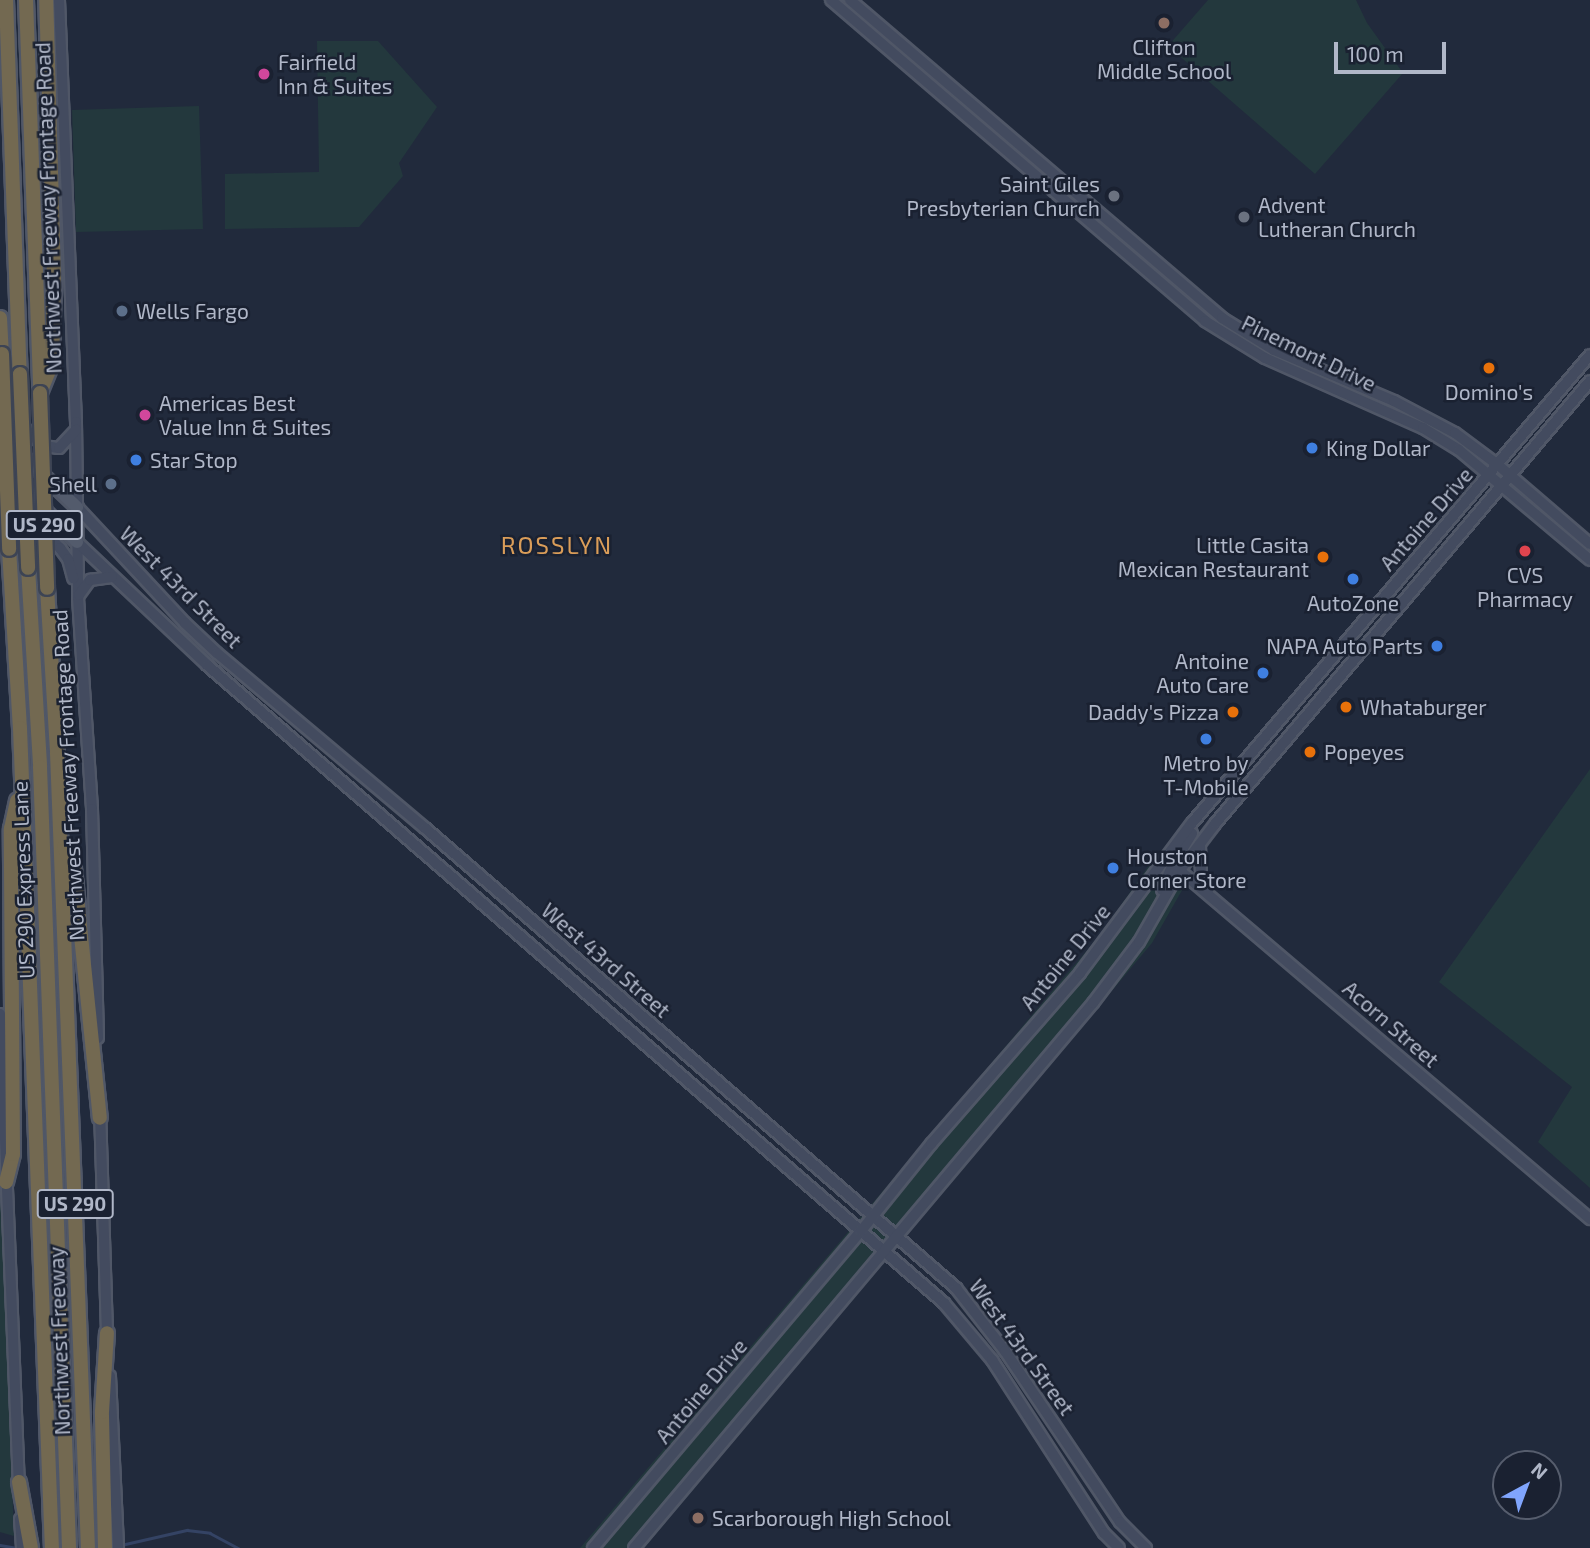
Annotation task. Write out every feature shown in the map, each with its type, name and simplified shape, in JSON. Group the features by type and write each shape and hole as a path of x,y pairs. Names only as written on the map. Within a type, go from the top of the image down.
{"highway":[{"name":"US 290 Express Lane","path":"6,0 28,568 40,767 69,1548"},
{"name":"Northwest Freeway","path":"26,0 47,588 61,841 88,1548"},
{"path":"40,393 52,363 54,278 46,0"},
{"name":"Northwest Freeway","path":"0,317 22,783 52,1548"},
{"path":"6,1182 13,1154 11,829 22,783"},
{"path":"61,841 74,868 100,1118"},
{"path":"105,1548 111,1528 102,1412 107,1334"},
{"path":"19,1482 25,1531 31,1548"}],"main road":[{"name":"Northwest Freeway Frontage Road","path":"59,0 76,430 78,598 92,809 107,1334"},
{"name":"Pinemont Drive","path":"831,0 1124,252 1265,358 1389,412 1459,450 1589,557"},
{"name":"Pinemont Drive","path":"850,0 1132,242 1218,323 1394,401 1455,433 1509,474 1590,544"},
{"path":"1124,252 1132,242"},
{"name":"Antoine Drive","path":"1173,864 1200,814 1590,355"},
{"name":"Antoine Drive","path":"593,1548 861,1231 931,1144 1173,864 1200,843 1501,483 1590,382"},
{"path":"0,396 18,421 44,446 59,448 76,430"},
{"path":"1389,412 1394,401"},
{"name":"West 43rd Street","path":"0,434 77,507 217,653 956,1288 1005,1351 1120,1522 1146,1548"},
{"name":"West 43rd Street","path":"0,466 151,614 944,1303 992,1360 1104,1532 1119,1548"},
{"path":"0,503 18,503 60,548 68,559 78,598"},
{"path":"1408,569 1419,581"},
{"path":"78,598 90,580 112,577"},
{"path":"144,579 138,588 139,594 151,614"},
{"path":"1200,843 1201,875 1211,897"},
{"path":"634,1548 1107,986 1139,942 1163,900 1162,888 1173,864"},
{"name":"Acorn Street","path":"1173,864 1590,1219"},
{"path":"0,1014 19,1482"},
{"path":"647,1044 658,1031"},
{"path":"992,1360 1005,1351"},
{"path":"111,1528 118,1548"},
{"path":"22,1548 25,1531"}],"green space":[{"path":"1208,0 1356,0 1367,23 1403,73 1315,174 1168,46"},
{"path":"317,41 378,41 437,107 399,163 403,176 359,227 225,229 225,174 319,172"},
{"path":"199,106 203,229 76,232 72,110"},
{"path":"1590,769 1590,1188 1538,1142 1572,1087 1439,982"},
{"path":"1154,858 1185,885 1152,943 644,1548 580,1548 1100,935"},
{"path":"0,1161 14,1536 0,1532"}],"waterway":[{"path":"121,1545 187,1530 210,1533 238,1548"},
{"path":"0,1545 17,1548"}],"place":[{"name":"Clifton Middle School","path":"1164,23"},
{"name":"Fairfield Inn & Suites","path":"264,74"},
{"name":"Saint Giles Presbyterian Church","path":"1114,196"},
{"name":"Advent Lutheran Church","path":"1244,217"},
{"name":"Wells Fargo","path":"122,311"},
{"name":"Domino's","path":"1489,368"},
{"name":"Americas Best Value Inn & Suites","path":"145,415"},
{"name":"King Dollar","path":"1312,448"},
{"name":"Star Stop","path":"136,460"},
{"name":"Shell","path":"111,484"},
{"name":"CVS Pharmacy","path":"1525,551"},
{"name":"Little Casita Mexican Restaurant","path":"1323,557"},
{"name":"AutoZone","path":"1353,579"},
{"name":"NAPA Auto Parts","path":"1437,646"},
{"name":"Antoine Auto Care","path":"1263,673"},
{"name":"Whataburger","path":"1346,707"},
{"name":"Daddy's Pizza","path":"1233,712"},
{"name":"Metro by T-Mobile","path":"1206,739"},
{"name":"Popeyes","path":"1310,752"},
{"name":"Houston Corner Store","path":"1113,868"},
{"name":"Scarborough High School","path":"698,1518"}],"district":[{"name":"ROSSLYN","path":"557,545"}]}
